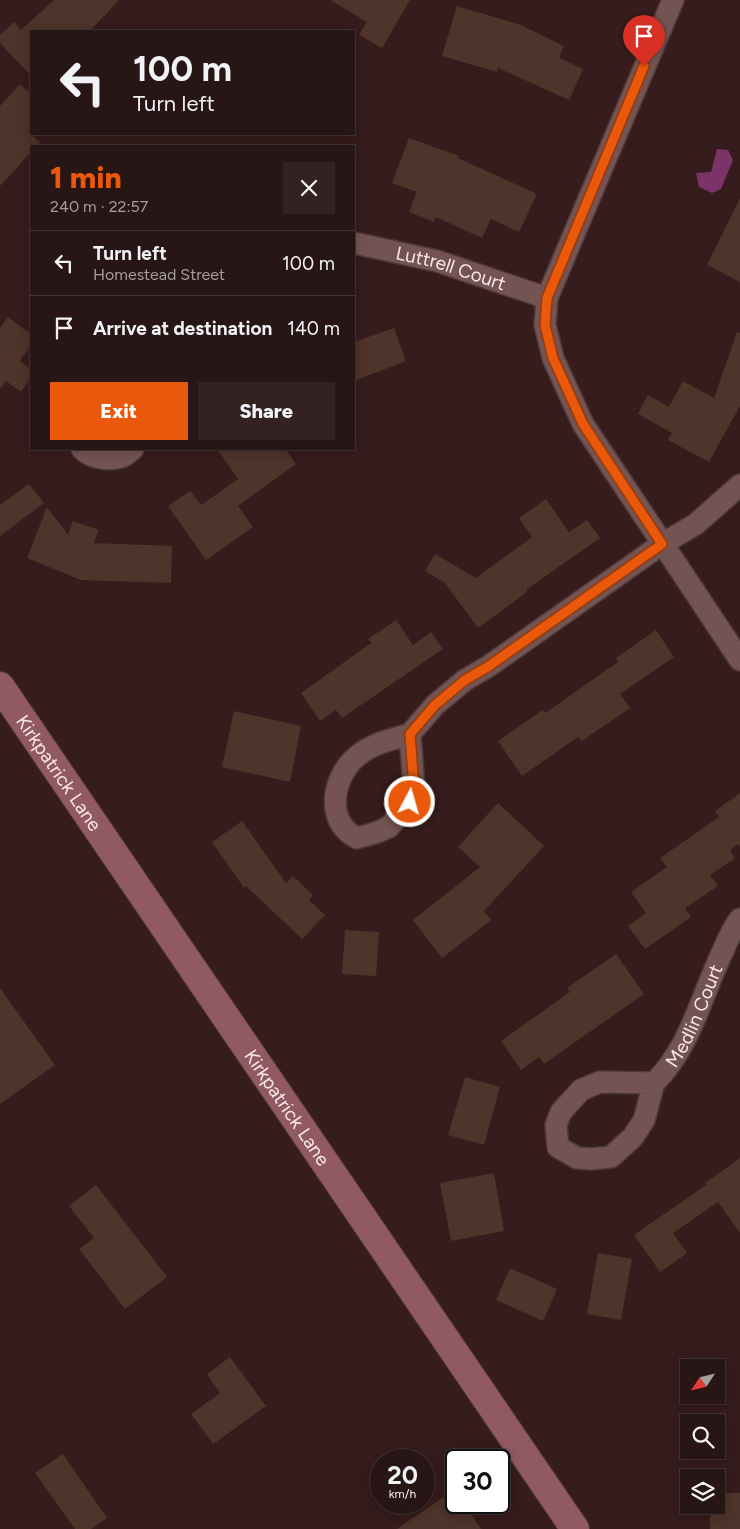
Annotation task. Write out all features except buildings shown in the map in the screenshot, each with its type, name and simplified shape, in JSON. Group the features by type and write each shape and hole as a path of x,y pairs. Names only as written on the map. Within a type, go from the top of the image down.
{"street":[{"path":"673,0 547,298 545,325 553,358 583,424 740,660"},
{"name":"Luttrell Court","path":"355,243 437,261 547,298"},
{"path":"83,450 87,454 102,458 123,456 132,450"},
{"path":"410,734 414,788 410,802 389,827 357,838 349,834 338,818 335,809 336,788 348,765 359,754 382,742 410,734 435,705 465,680 489,666 662,544 696,524 740,486"},
{"name":"Kirkpatrick Lane","path":"0,686 575,1529"},
{"name":"Medlin Court","path":"654,1083 600,1082 581,1090 561,1112 556,1124 558,1147 577,1158 611,1157 633,1137 644,1120 654,1083 666,1070 682,1046 719,959 740,919"}],"shaded area":[{"path":"717,149 728,150 733,160 721,189 712,193 699,187 696,173 711,172"}],"route":[{"path":"410,802 414,788 410,734 435,705 465,680 489,666 662,544 583,424 553,358 545,325 547,298 644,66"}]}
